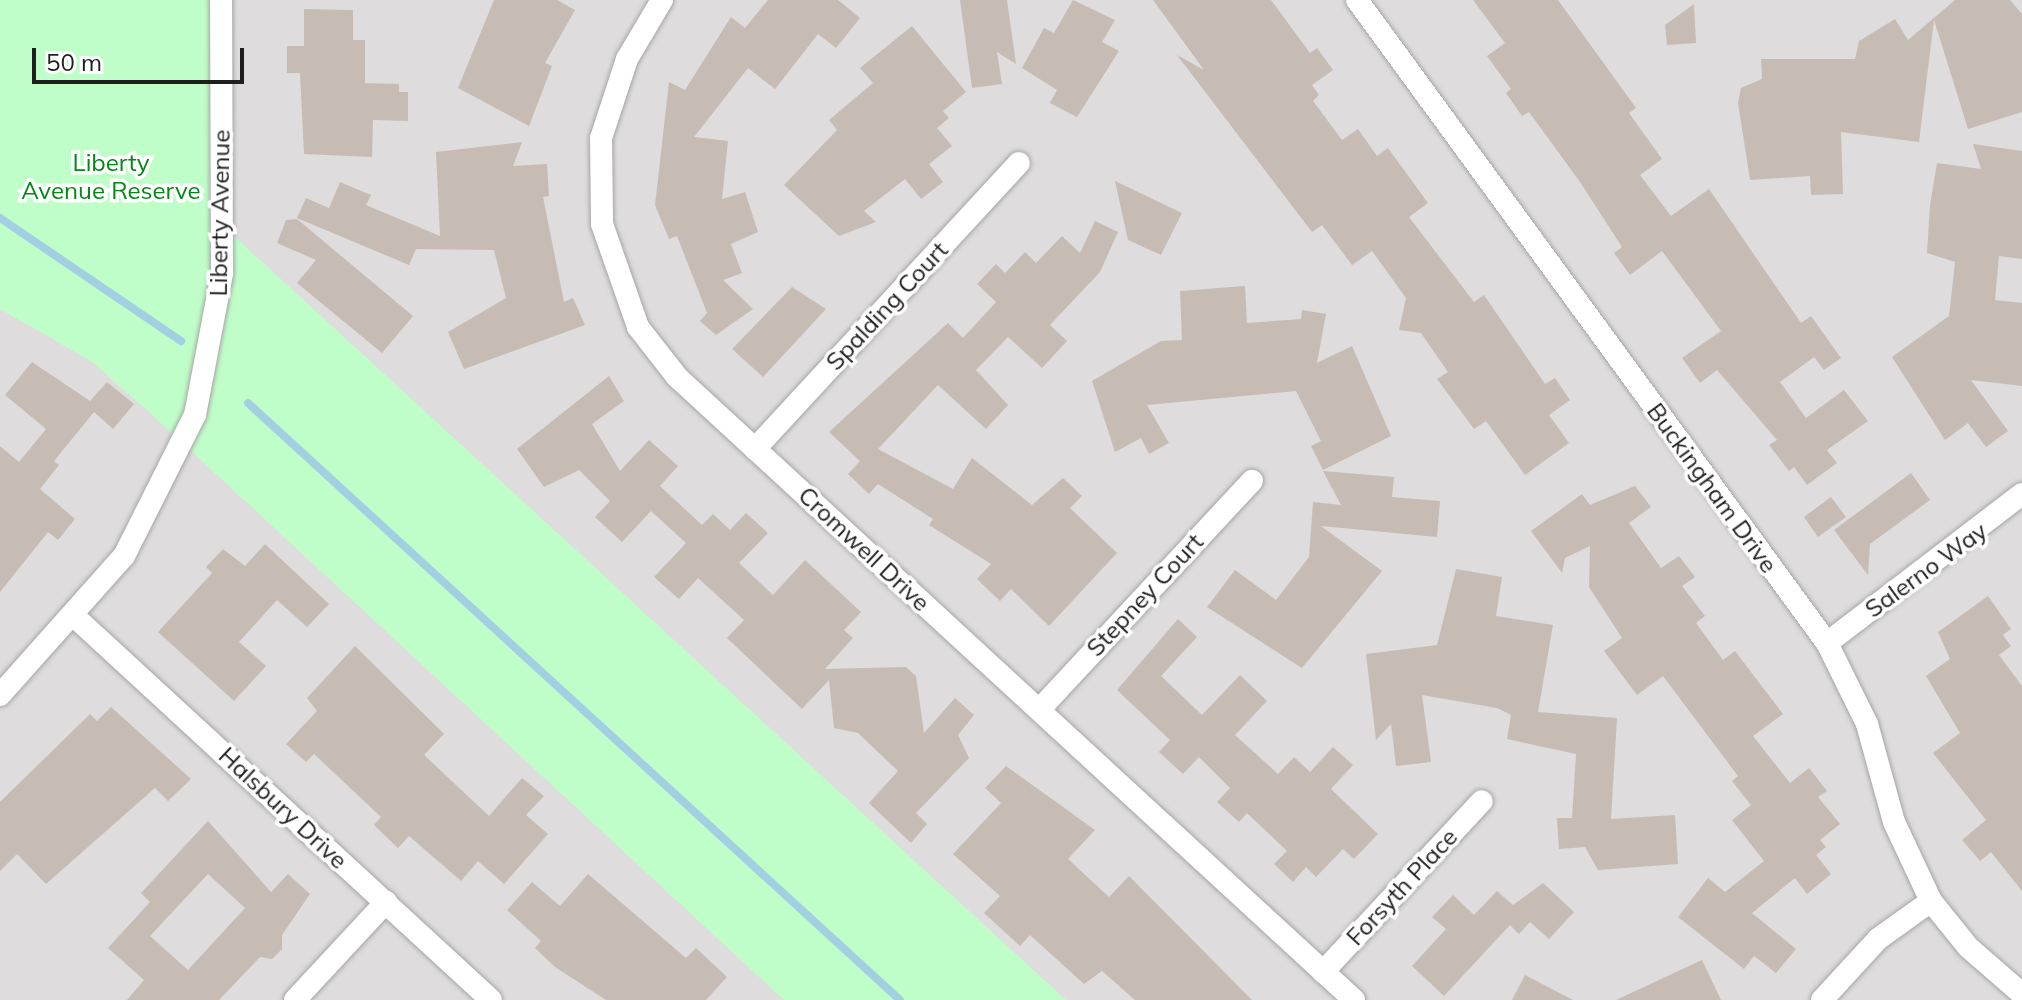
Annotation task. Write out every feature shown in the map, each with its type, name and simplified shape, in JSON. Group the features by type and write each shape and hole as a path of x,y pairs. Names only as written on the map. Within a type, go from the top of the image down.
{"street":[{"name":"Liberty Avenue","path":"0,695 75,617 163,490 204,384 222,273 221,0"},
{"name":"Cromwell Drive","path":"662,0 607,110 599,167 602,224 638,327 677,377 1354,1000"},
{"name":"Buckingham Drive","path":"1357,0 1827,643 1867,724 1894,822 1931,901 1968,947 2022,994"},
{"name":"Spalding Court","path":"755,449 1019,163"},
{"name":"Stepney Court","path":"1039,710 1252,481"},
{"name":"Salerno Way","path":"1827,643 2022,494"},
{"name":"Halsbury Drive","path":"75,617 491,1000"},
{"name":"Forsyth Place","path":"1323,972 1482,801"},
{"path":"1822,1000 1878,939 1931,901"},
{"path":"295,1000 386,902"}],"shaded area":[{"path":"0,0 2022,0 2022,1000 0,1000"}],"green space":[{"name":"Liberty Avenue Reserve","path":"0,0 220,0 222,225 1066,1000 784,1000 150,413 91,361 0,309"}],"building":[{"path":"494,0 557,0 575,10 545,63 552,66 529,126 458,88"},
{"path":"768,0 838,0 860,18 836,48 818,34 775,89 748,68 694,137 728,141 722,199 745,192 758,232 731,244 742,273 723,280 753,309 716,335 700,321 707,313 677,236 669,239 655,205 669,82 685,90 731,17 745,28"},
{"path":"960,0 1007,0 1016,64 997,52 1002,84 972,88"},
{"path":"1073,0 1115,20 1102,42 1119,51 1077,117 1050,103 1057,90 1022,68 1044,28 1054,33"},
{"path":"1153,0 1271,0 1310,53 1317,48 1333,70 1312,85 1319,95 1313,101 1342,140 1358,129 1377,156 1388,148 1428,203 1409,217 1474,302 1484,295 1545,384 1555,378 1570,400 1549,415 1569,443 1525,475 1486,421 1474,429 1437,379 1448,372 1421,333 1399,330 1406,298 1372,251 1352,265 1322,225 1312,232 1177,55 1204,70"},
{"path":"1473,0 1558,0 1636,108 1629,113 1662,159 1640,175 1671,216 1709,189 1801,323 1811,316 1841,358 1824,370 1814,357 1780,382 1806,418 1844,390 1868,421 1827,450 1837,463 1807,485 1794,467 1789,471 1769,445 1777,440 1717,370 1700,383 1682,358 1721,331 1662,251 1630,275 1614,253 1622,247 1580,182 1529,112 1522,116 1506,93 1511,89 1487,56 1505,43"},
{"path":"1955,0 2010,0 2022,14 2022,112 1968,129 1934,20 1919,142 1841,132 1843,194 1811,195 1810,176 1750,180 1738,103 1741,88 1762,79 1761,59 1855,59 1859,41 1895,19 1908,40"},
{"path":"1694,4 1696,43 1667,45 1665,25"},
{"path":"304,9 353,10 353,40 365,40 365,83 399,84 399,92 408,92 408,121 373,120 372,157 304,154 300,73 287,73 287,46 304,46"},
{"path":"912,26 966,92 943,111 949,118 937,128 952,146 929,164 943,182 921,199 905,179 864,211 876,222 839,236 784,185 837,130 829,120 873,83 860,68"},
{"path":"522,142 513,166 547,164 549,196 543,197 564,302 573,298 585,325 464,369 448,332 506,298 494,250 416,249 409,265 297,218 306,198 329,208 340,182 371,195 366,205 440,236 436,152"},
{"path":"1973,144 2022,151 2022,259 1999,256 1995,300 2022,303 2022,386 1971,380 2008,431 1986,447 1968,423 1945,440 1892,357 1949,316 1955,262 1927,253 1930,205 1937,163 1981,169"},
{"path":"1115,181 1182,213 1161,255 1128,240"},
{"path":"297,219 413,316 382,353 297,283 316,260 277,243 286,220"},
{"path":"1095,221 1118,232 1100,272 1050,325 1067,341 1042,368 1008,337 976,370 1008,405 986,429 938,385 878,449 953,489 972,458 1032,505 1063,478 1082,496 1070,508 1117,553 1049,626 1011,589 1000,601 977,579 991,564 929,525 933,519 878,484 869,494 848,474 860,461 829,432 948,323 963,338 996,302 977,284 996,264 1005,273 1025,252 1036,263 1062,236 1080,253"},
{"path":"1245,286 1247,323 1301,319 1302,310 1326,314 1317,363 1352,346 1391,436 1323,470 1311,446 1321,441 1296,391 1147,405 1169,443 1149,454 1141,438 1115,452 1092,381 1161,341 1182,340 1180,291"},
{"path":"792,287 826,309 763,377 732,349"},
{"path":"32,362 90,401 107,382 134,404 113,429 94,412 54,461 59,465 40,489 75,519 58,540 48,532 0,592 0,446 19,462 46,429 5,395"},
{"path":"609,376 624,401 592,424 620,471 649,440 678,466 660,486 702,525 713,514 730,530 746,513 768,533 739,563 773,595 805,560 861,612 844,630 853,638 825,669 906,667 916,676 924,733 955,698 974,715 958,735 969,758 916,813 927,824 911,843 869,803 898,771 858,733 834,728 829,680 802,709 727,638 744,620 698,578 679,599 654,577 686,543 651,511 622,542 595,517 610,501 579,470 544,487 517,449"},
{"path":"1323,471 1394,477 1392,497 1440,501 1437,537 1321,526 1382,571 1302,668 1207,607 1235,570 1276,600 1309,557 1313,502 1341,505"},
{"path":"1911,473 1930,500 1870,544 1868,575 1834,530"},
{"path":"1635,486 1651,507 1629,523 1661,568 1679,556 1695,577 1682,586 1705,616 1696,623 1723,660 1735,651 1783,714 1753,736 1790,783 1809,768 1827,791 1818,797 1840,824 1820,840 1826,847 1816,855 1831,874 1807,894 1795,878 1752,913 1796,949 1776,973 1754,956 1744,969 1678,917 1708,878 1725,892 1764,861 1732,820 1751,805 1732,781 1738,776 1663,676 1637,695 1604,651 1622,638 1589,587 1590,546 1565,558 1562,573 1531,531 1582,494 1590,505"},
{"path":"1831,497 1846,517 1818,537 1804,517"},
{"path":"265,544 329,604 307,627 277,600 239,642 266,666 234,701 158,632 212,573 206,567 223,549 245,566"},
{"path":"1456,569 1502,577 1496,616 1553,625 1538,712 1617,718 1611,819 1675,815 1678,864 1598,870 1585,847 1559,849 1557,818 1572,818 1576,754 1507,739 1511,715 1497,708 1422,695 1431,762 1396,766 1391,724 1376,740 1366,654 1437,645"},
{"path":"1988,596 2011,629 2003,635 2011,646 1999,655 2022,686 2022,891 1991,852 1980,861 1962,840 1986,820 1933,753 1960,733 1926,676 1950,659 1938,632"},
{"path":"1178,619 1197,637 1161,676 1202,715 1240,675 1267,701 1235,735 1278,774 1294,757 1310,772 1333,747 1353,765 1331,789 1378,834 1354,859 1343,849 1316,877 1306,867 1293,882 1274,864 1287,851 1247,813 1239,822 1217,802 1230,788 1199,757 1183,774 1159,752 1170,740 1117,690"},
{"path":"355,646 444,734 424,755 489,816 522,778 544,796 526,815 548,834 504,884 478,861 461,881 409,836 398,848 374,825 381,817 314,754 306,762 286,744 317,711 307,698"},
{"path":"111,707 191,779 168,801 155,788 46,884 17,854 0,871 0,802 90,714 97,721"},
{"path":"1006,766 1095,830 1068,859 1109,897 1129,876 1252,1000 1135,1000 1102,971 1084,984 1030,935 1020,946 984,913 1000,896 953,854 1001,803 985,788"},
{"path":"208,821 271,892 288,874 310,894 282,935 282,949 272,959 260,957 219,1000 127,1000 144,980 108,948 150,902 141,893","holes":["208,874 245,908 188,970 150,936"]},
{"path":"588,874 686,958 696,948 727,977 706,1000 606,1000 555,967 535,948 541,941 507,910 532,882 560,906"},
{"path":"1543,883 1574,912 1549,939 1530,922 1519,934 1510,925 1444,996 1412,966 1446,929 1432,917 1453,895 1474,915 1497,891 1513,905"},
{"path":"1702,960 1721,1000 1616,1000"},
{"path":"1525,975 1573,1000 1512,1000"}],"waterway":[{"path":"0,218 181,341"},
{"path":"248,403 900,1000"}]}
